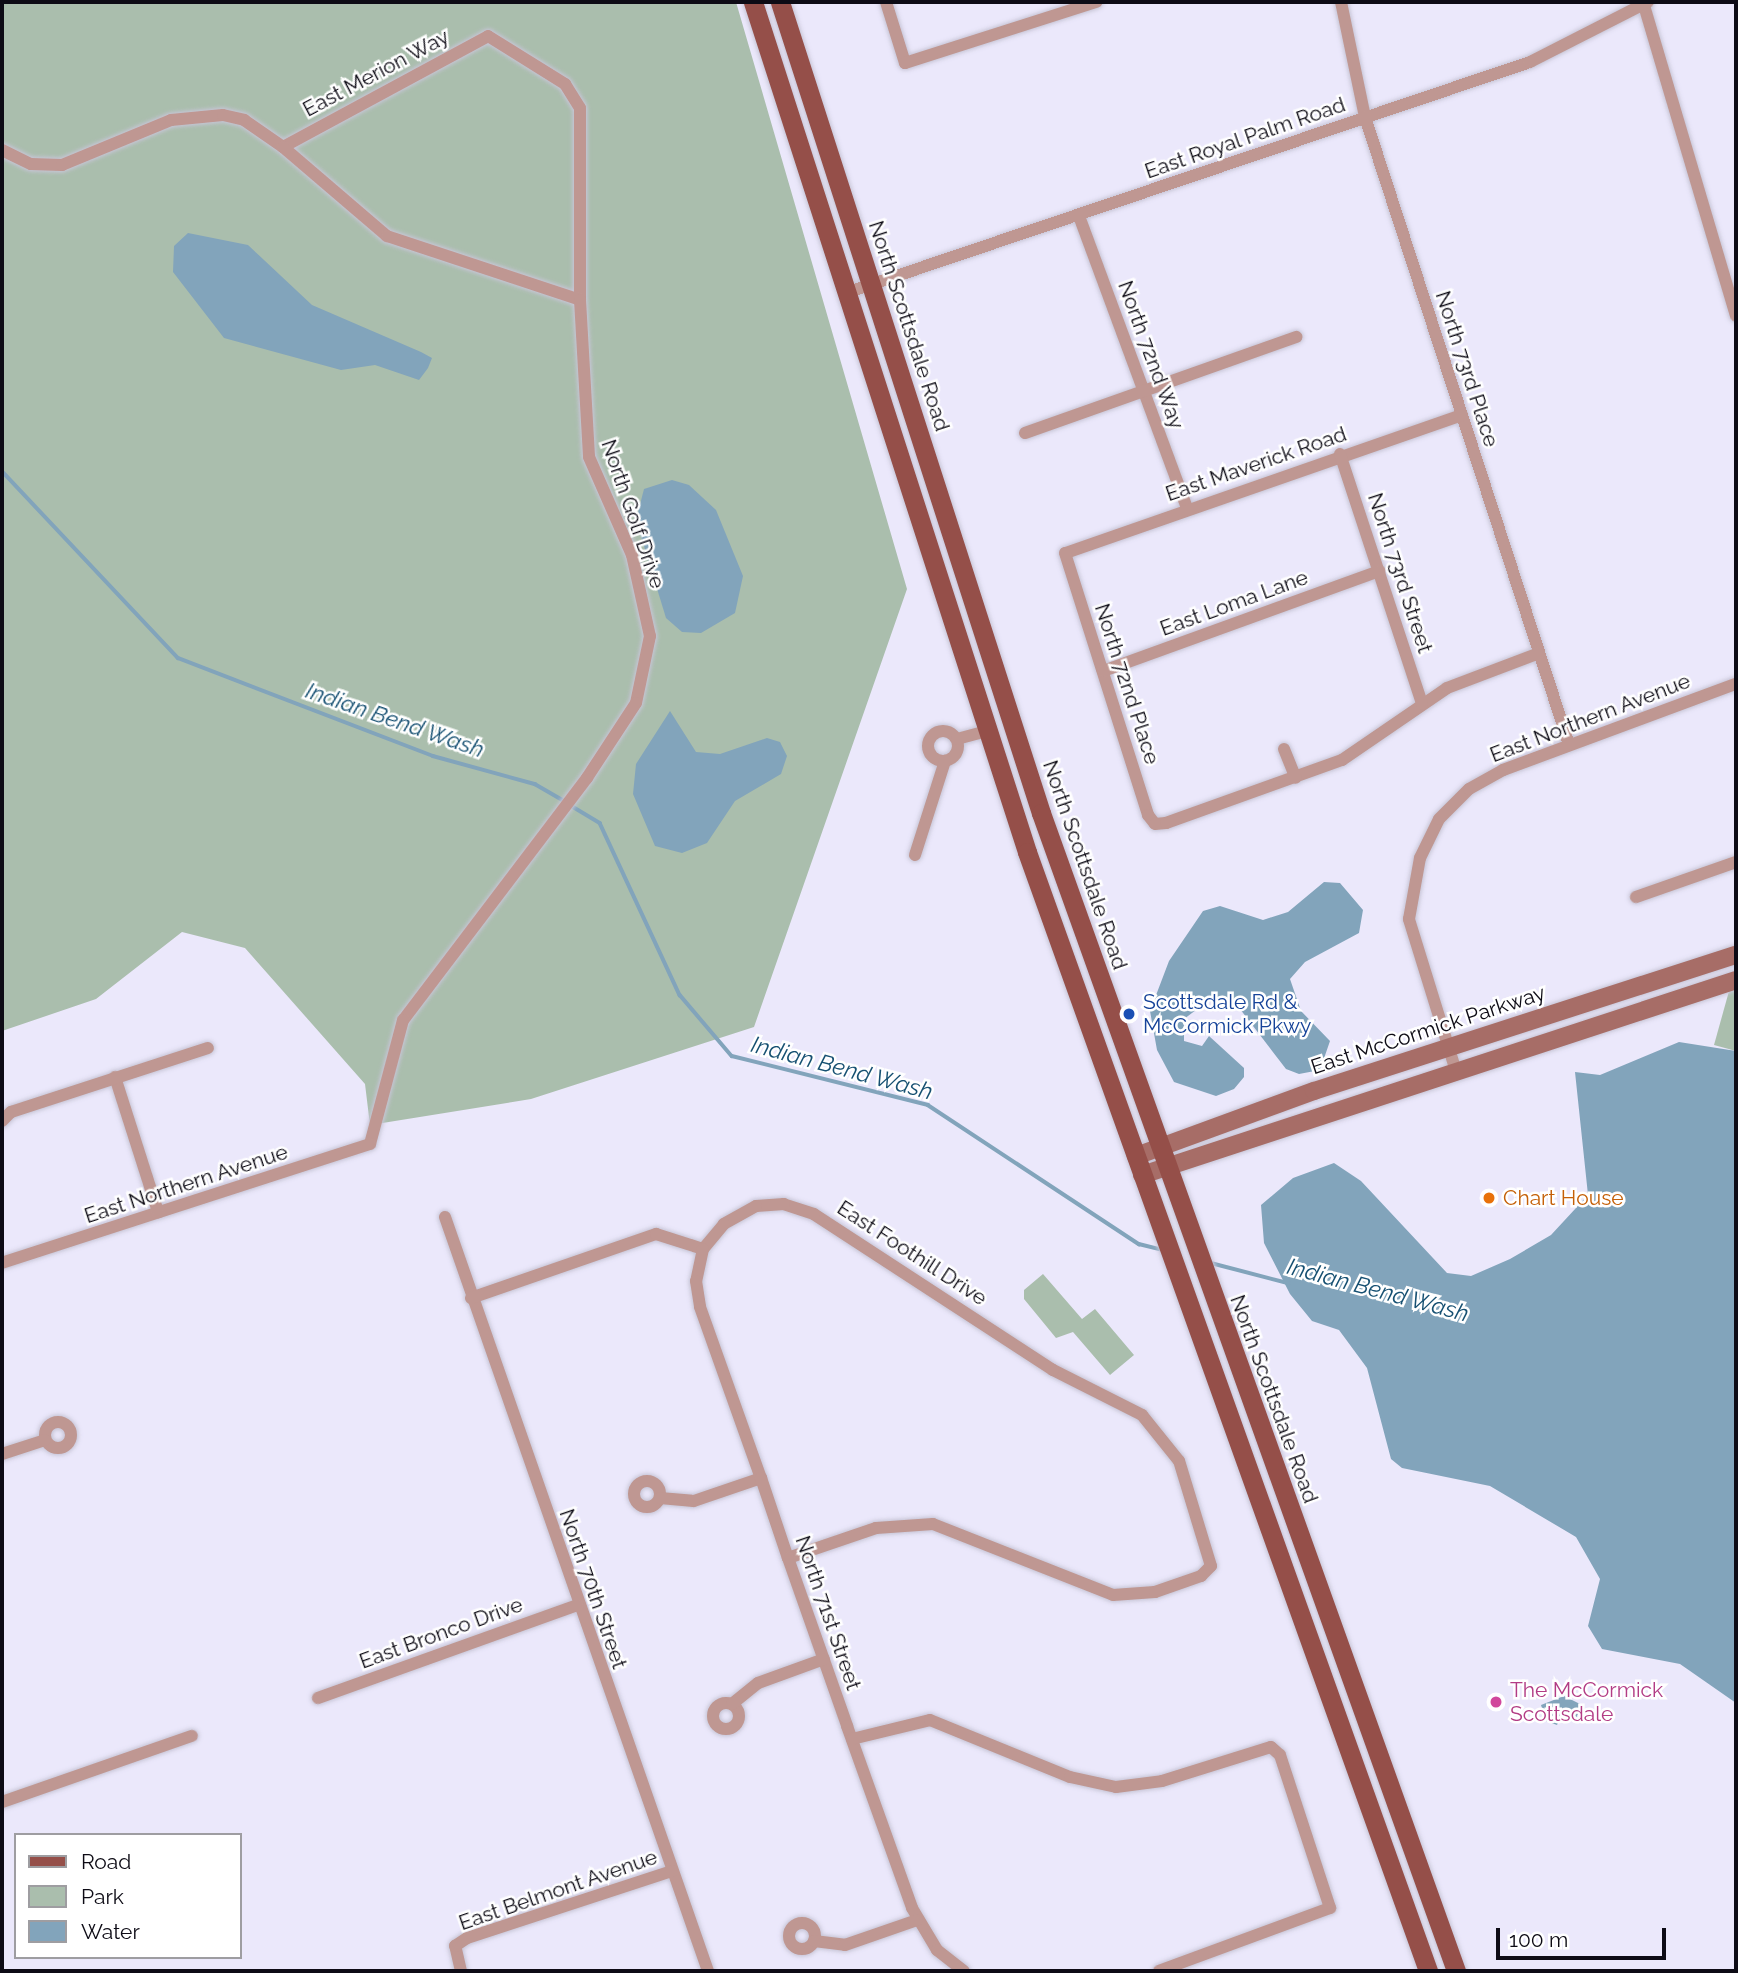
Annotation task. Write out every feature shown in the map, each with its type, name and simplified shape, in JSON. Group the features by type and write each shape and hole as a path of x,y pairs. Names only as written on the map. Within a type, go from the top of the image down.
{"main road":[{"path":"753,2 987,731 1143,1178 1428,1971"},
{"name":"North Scottsdale Road","path":"780,2 1041,813 1456,1971"},
{"path":"982,628 993,706 987,731"},
{"path":"987,731 1005,743 1025,802 1041,813"},
{"name":"East McCormick Parkway","path":"1136,1156 1447,1046 1736,955"},
{"path":"1143,1178 1167,1166 1455,1068 1736,980"}],"street":[{"path":"886,2 905,63 1096,2"},
{"name":"North 73rd Place","path":"1341,2 1365,117 1569,744"},
{"name":"East Royal Palm Road","path":"846,293 1530,62 1645,2"},
{"path":"1645,2 1736,316"},
{"name":"East Merion Way","path":"283,147 488,36"},
{"name":"North Golf Drive","path":"377,1134 387,1066 404,1020 552,830 636,703 650,636 632,555 589,457 580,300 580,108 565,84 488,36"},
{"path":"2,150 31,164 62,165 194,114 244,120 283,147 387,236 580,300"},
{"name":"North 72nd Way","path":"1079,216 1187,508"},
{"path":"1025,433 1296,337"},
{"name":"East Maverick Road","path":"1065,553 1340,454 1462,415"},
{"name":"North 73rd Street","path":"1340,454 1422,705"},
{"name":"North 72nd Place","path":"1065,553 1155,824 1296,778"},
{"name":"East Loma Lane","path":"1103,671 1379,571"},
{"path":"1284,749 1296,778 1356,753 1422,705 1539,653"},
{"name":"East Northern Avenue","path":"1455,1068 1409,919 1419,858 1439,819 1469,789 1569,744 1736,684"},
{"path":"945,761 931,756 930,737 944,730 957,739 987,731"},
{"path":"915,855 945,761 957,753 957,739"},
{"path":"1636,897 1736,862"},
{"path":"2,1121 11,1112 208,1048"},
{"path":"115,1077 158,1212"},
{"name":"East Northern Avenue","path":"2,1263 361,1148 377,1134"},
{"name":"East Foothill Drive","path":"703,1249 724,1224 756,1206 784,1204 814,1214 1053,1370 1142,1415 1163,1435 1186,1482 1211,1566 1201,1576 1155,1592 1112,1595 967,1532 912,1523 876,1528 788,1558"},
{"name":"North 70th Street","path":"445,1217 578,1605 708,1971"},
{"path":"471,1298 649,1236 668,1234 703,1249"},
{"name":"North 71st Street","path":"703,1249 698,1298 916,1920 937,1950 964,1971"},
{"path":"2,1454 45,1440"},
{"path":"660,1498 694,1501 761,1478"},
{"name":"East Bronco Drive","path":"318,1698 578,1605"},
{"path":"732,1704 758,1683 824,1659"},
{"path":"852,1740 930,1720 1070,1777 1116,1787 1162,1782 1271,1747 1280,1755 1330,1908 1159,1971"},
{"path":"2,1802 192,1736"},
{"name":"East Belmont Avenue","path":"461,1971 455,1945 672,1871"},
{"path":"814,1941 845,1945 916,1920"}],"green space":[{"path":"2,2 736,2 907,589 754,1027 531,1099 370,1125 365,1084 245,948 182,932 96,999 2,1031"},
{"path":"1736,966 1736,1051 1714,1045"},
{"path":"1043,1274 1082,1319 1095,1309 1134,1355 1110,1375 1073,1332 1056,1338 1024,1299 1024,1290"}],"water":[{"path":"188,233 248,245 312,305 421,352 432,358 428,368 419,380 375,365 341,370 224,338 173,272 174,246"},
{"path":"672,480 689,485 716,510 743,576 735,613 701,633 682,632 666,618 636,520 644,489"},
{"path":"670,711 696,752 720,754 767,738 780,742 787,756 781,774 735,801 707,843 682,853 655,846 633,794 636,764"},
{"path":"1324,882 1340,883 1363,910 1359,933 1305,962 1290,979 1301,1011 1330,1041 1320,1070 1299,1074 1286,1069 1240,1009 1208,1001 1184,1019 1184,1041 1202,1046 1209,1036 1244,1068 1244,1077 1234,1089 1216,1096 1174,1082 1157,1050 1150,1011 1169,961 1203,911 1220,906 1263,920 1288,912"},
{"path":"1679,1042 1736,1051 1736,1703 1680,1664 1602,1649 1588,1626 1600,1579 1576,1537 1490,1486 1402,1468 1391,1459 1367,1368 1339,1330 1312,1321 1290,1294 1264,1243 1261,1205 1293,1178 1334,1163 1361,1181 1447,1273 1471,1276 1510,1259 1551,1235 1588,1195 1575,1072 1600,1075"},
{"path":"1564,1696 1582,1705 1576,1718 1563,1712 1557,1725 1546,1721 1541,1705"}],"waterway":[{"name":"Indian Bend Wash","path":"2,471 178,658 433,756 535,784 564,801"},
{"name":"Indian Bend Wash","path":"570,805 600,823 680,995 732,1056 928,1105 1139,1244 1163,1250"},
{"name":"Indian Bend Wash","path":"1211,1263 1288,1283"}],"place":[{"name":"Scottsdale Rd & McCormick Pkwy","path":"1129,1014"},
{"name":"Chart House","path":"1489,1198"},
{"name":"The McCormick Scottsdale","path":"1496,1702"}]}
